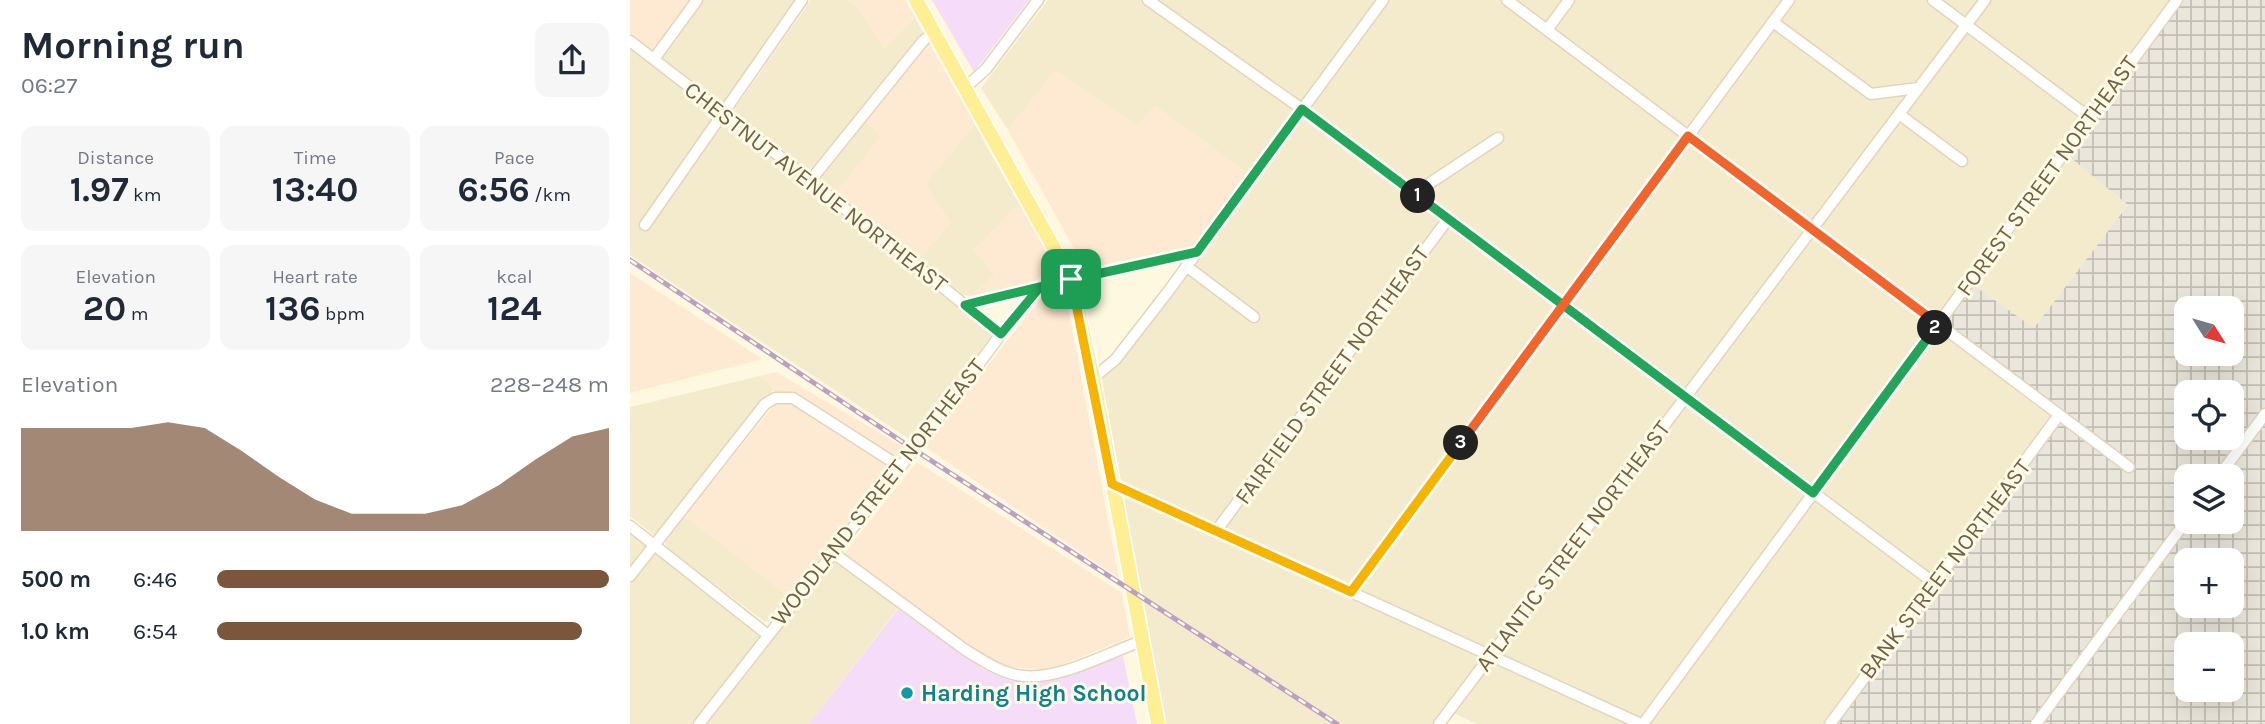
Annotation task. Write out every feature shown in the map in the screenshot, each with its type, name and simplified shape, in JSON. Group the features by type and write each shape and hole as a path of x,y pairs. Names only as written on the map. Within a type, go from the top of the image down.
{"main road":[{"path":"916,0 1071,279 1093,378 1158,724"}],"street":[{"path":"654,59 697,0"},
{"path":"645,225 802,0"},
{"path":"966,87 986,69 1038,0"},
{"path":"1148,0 1302,109 1934,583"},
{"path":"1093,378 1115,360 1383,0"},
{"path":"1507,0 2129,467"},
{"path":"1547,30 1569,0"},
{"path":"1351,592 1789,0"},
{"path":"1933,0 2090,118"},
{"name":"ATLANTIC STREET NORTHEAST","path":"1439,724 1985,0"},
{"name":"FOREST STREET NORTHEAST","path":"1642,724 2177,0"},
{"path":"1773,22 1871,94 1918,88"},
{"path":"810,181 923,41 934,32"},
{"name":"CHESTNUT AVENUE NORTHEAST","path":"630,41 1001,334"},
{"path":"1899,114 1962,161"},
{"path":"1417,195 1424,187 1498,138"},
{"name":"FAIRFIELD STREET NORTHEAST","path":"1216,531 1448,219"},
{"path":"965,305 1197,252"},
{"path":"1186,266 1254,317"},
{"name":"WOODLAND STREET NORTHEAST","path":"699,724 1040,287"},
{"path":"630,576 770,400 782,396 793,398 900,466"},
{"path":"2228,464 2265,414"},
{"name":"BANK STREET NORTHEAST","path":"1830,724 2059,415"},
{"path":"1112,484 1642,724"},
{"path":"630,526 768,635"},
{"path":"2036,724 2176,534"},
{"path":"832,552 964,649 1014,674 1049,674 1142,641"}],"shaded area":[{"path":"630,0 690,0 653,52 630,35"},
{"path":"701,0 797,0 725,105 660,57"},
{"path":"811,0 848,0 858,7 884,48 915,17 924,35 812,173 733,111"},
{"path":"848,0 905,0 915,17 884,48 858,7"},
{"path":"932,0 1029,0 974,72"},
{"path":"1048,0 1141,0 1294,110 1249,174 1155,106 1137,126 1055,71 1008,130 981,88"},
{"path":"1157,0 1376,0 1302,101"},
{"path":"1383,0 2177,0 2065,152 2128,205 2034,329 1969,282 2059,415 1830,724 1477,724 1449,711 1439,724 1158,724 1093,378 1109,365"},
{"path":"2177,0 2265,0 2265,724 1830,724 2059,415 1938,324 1969,282 2034,328 2128,205 2065,153"},
{"path":"929,43 975,125 926,184 951,223 918,260 836,193 880,136 864,119 921,48"},
{"path":"630,48 995,334 912,441 630,255"},
{"path":"1055,71 1137,126 1155,106 1249,174 1194,246 1085,268 1008,130"},
{"path":"864,119 881,136 836,193 818,177"},
{"path":"975,125 1019,204 974,250 995,275 970,296 959,294 918,260 951,223 925,184"},
{"path":"1019,204 1052,260 1035,282 970,296 995,275 974,250"},
{"path":"630,273 762,359 630,393"},
{"path":"1055,293 1063,295 1067,304 1119,578 925,447 1035,305 1043,296"},
{"path":"776,372 905,448 791,598 685,516 775,404 774,389 760,376"},
{"path":"760,376 774,389 654,535 630,516 630,407"},
{"path":"917,462 1122,593 1130,637 1049,670 1009,667 974,649 843,555"},
{"path":"685,516 791,598 772,621 764,621 667,549 665,540"},
{"path":"630,526 767,634 832,552 901,604 809,724 630,724"},
{"path":"898,609 983,669 1008,680 1035,683 1048,681 1123,656 1137,724 809,724"}],"railway":[{"path":"630,260 904,443 1337,724"}],"place":[{"name":"Harding High School","path":"907,693"}],"route":[{"path":"1071,279 1040,287 1001,334 965,305 1071,279 1197,252 1302,109 1417,195 1448,219 1563,305 1813,493 1938,324 1688,136 1605,249 1563,305 1351,592 1112,484 1093,378 1071,279"}]}
